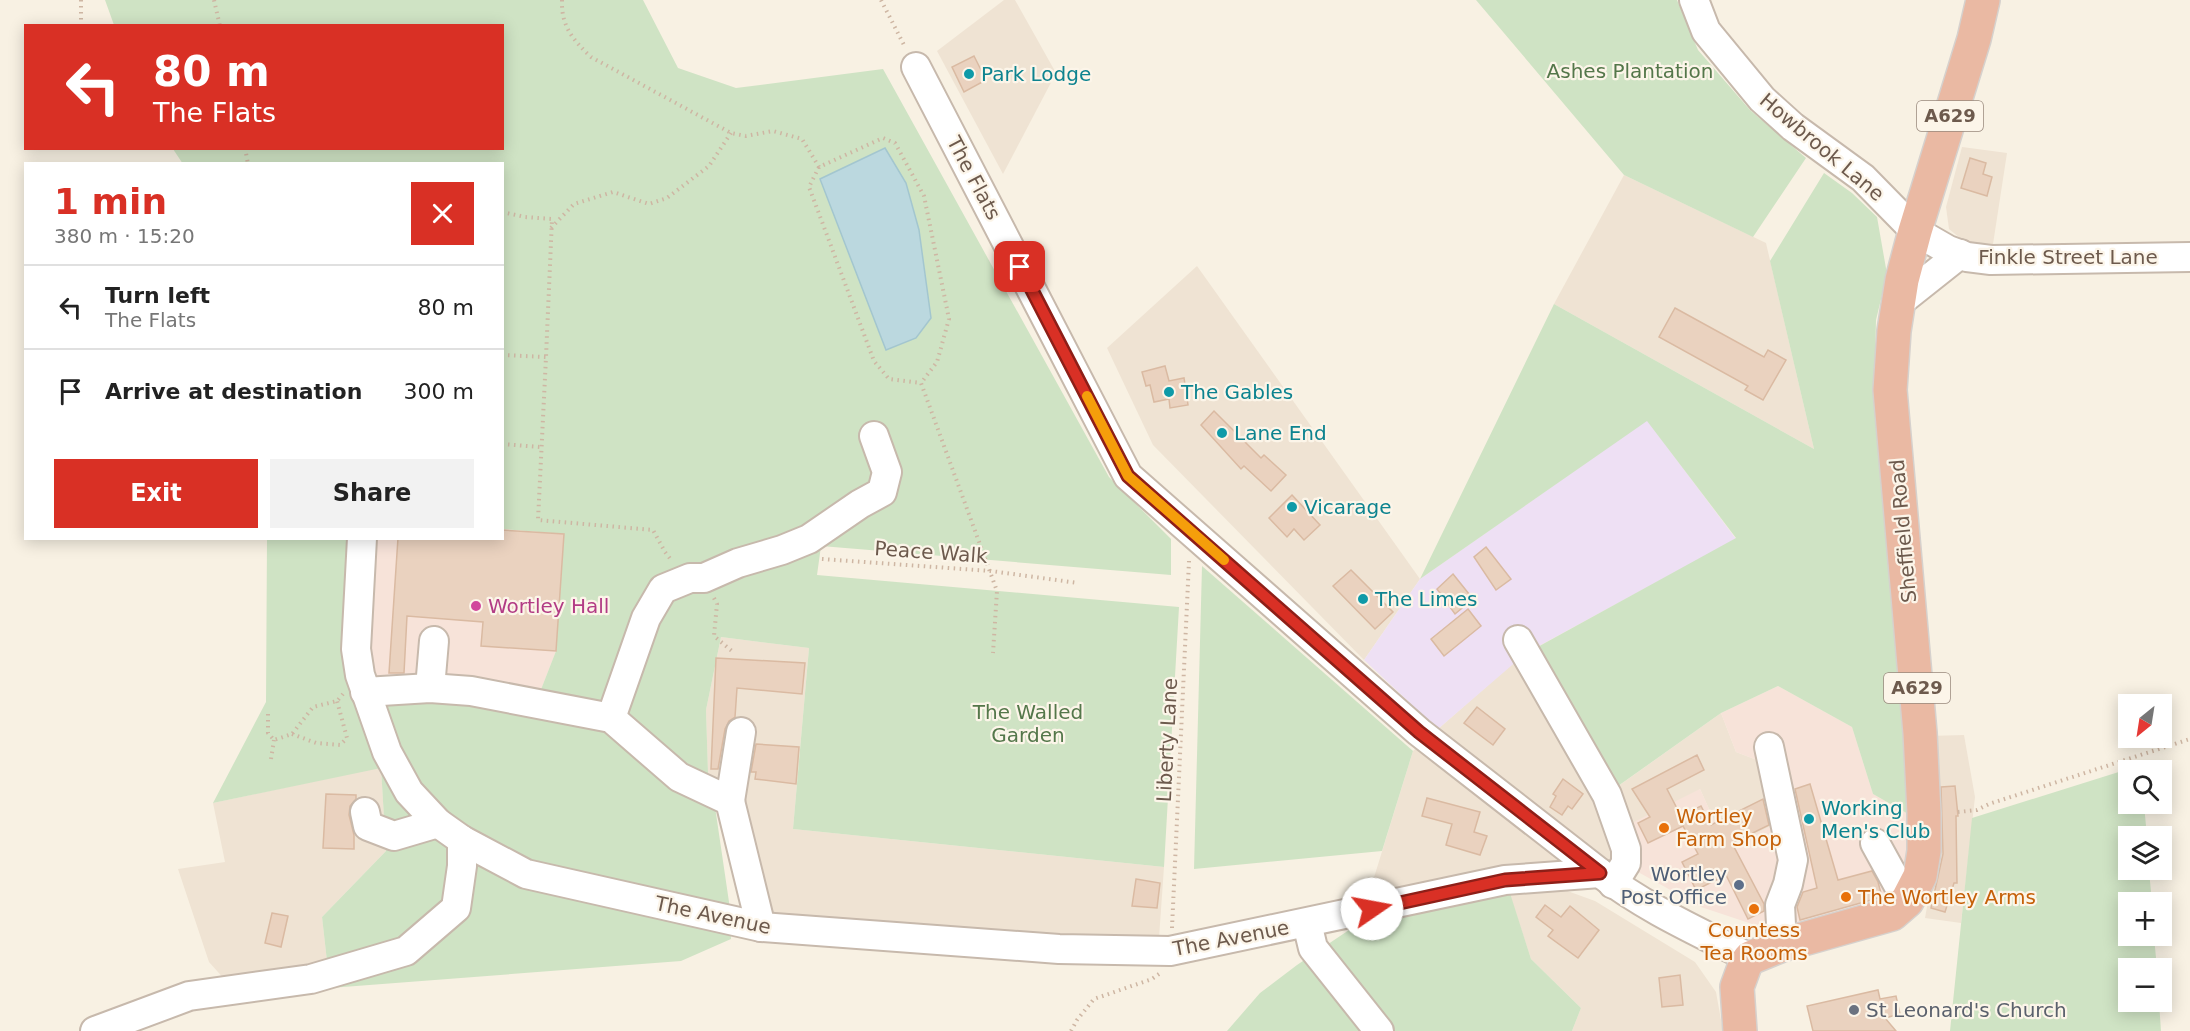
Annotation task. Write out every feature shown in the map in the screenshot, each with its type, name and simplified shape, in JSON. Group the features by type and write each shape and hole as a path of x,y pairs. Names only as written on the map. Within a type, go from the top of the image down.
{"highway":[{"name":"Sheffield Road","path":"1907,901 1920,876 1924,851 1924,813 1920,733 1890,390 1897,304 1916,231 1974,39 1983,0"},
{"path":"1740,1031 1737,987 1744,965 1750,958 1782,945 1892,914 1907,901"}],"street":[{"name":"Howbrook Lane","path":"1694,0 1706,31 1762,99 1793,127 1863,178 1916,231"},
{"name":"The Flats","path":"916,68 1128,476 1419,732 1606,878 1750,958"},
{"name":"Finkle Street Lane","path":"1916,231 1948,250 1991,260 2190,257"},
{"path":"1897,304 1960,254"},
{"path":"611,718 646,618 663,589 783,550 809,539 860,504 882,492 887,472 874,436"},
{"name":"The Avenue","path":"362,540 356,649 360,675 355,692 409,792 438,823 462,840 526,874 761,927 1059,949 1170,951 1505,880 1606,878"},
{"path":"1518,640 1607,795 1626,849 1626,863 1606,878"},
{"path":"430,688 434,641"},
{"path":"355,692 430,688 471,691 611,718 679,777 730,801"},
{"path":"741,732 730,801 761,927"},
{"path":"1769,747 1793,860 1788,884 1780,905 1782,945"},
{"path":"365,812 368,826 394,836 438,823"},
{"path":"95,1031 189,996 311,979 406,951 456,908 462,866 462,840"},
{"path":"1875,843 1907,901"},
{"name":"The Avenue","path":"1307,923 1313,948 1379,1031"}],"path":[{"path":"81,0 81,24"},
{"path":"214,0 220,24"},
{"path":"562,0 562,15 573,39 591,57 732,133 746,136 773,131 802,139 819,166"},
{"path":"880,0 916,68"},
{"path":"551,228 574,204 613,192 649,204 667,198 709,166 732,133"},
{"path":"883,138 895,143 924,196 949,319 937,362 921,383 889,379 874,361 809,187 819,166 883,138"},
{"path":"504,212 552,219 538,520 653,530 665,552 679,570 697,578 717,604 714,636 733,652"},
{"path":"504,355 546,357"},
{"path":"921,383 997,591 993,653"},
{"path":"504,444 540,447"},
{"name":"Liberty Lane","path":"1170,951 1190,530"},
{"name":"Peace Walk","path":"783,550 805,558 990,571 1078,583"},
{"path":"274,740 292,734 313,707 337,701 355,692"},
{"path":"292,734 316,743 339,745 347,738 337,701"},
{"path":"268,714 268,733 274,740 271,759"},
{"path":"1958,812 1977,810 1989,804 2190,739"},
{"path":"1071,1031 1094,999 1152,979 1166,968 1170,951"}],"shaded area":[{"path":"1004,0 1015,0 1056,73 1003,174 937,51"},
{"path":"1962,147 2007,153 1993,244 1965,242 1949,229 1946,207"},
{"path":"1624,175 1766,243 1814,449 1554,304"},
{"path":"1197,266 1420,579 1364,660 1153,445 1107,348"},
{"path":"1647,420 1736,539 1526,653 1438,729 1364,660 1420,579"},
{"path":"504,529 564,534 556,651 533,710 351,689 342,638 347,540 504,540"},
{"path":"721,637 809,648 793,829 1164,867 1159,938 1059,936 772,917 714,800 708,772 706,710"},
{"path":"1519,658 1600,799 1721,713 1736,752 1757,760 1766,773 1781,821 1727,849 1700,789 1615,861 1561,862 1368,897 1413,751"},
{"path":"1778,686 1852,727 1873,794 1910,815 1909,859 1888,904 1794,930 1767,929 1701,907 1638,872 1630,824 1700,789 1727,848 1781,821 1766,773 1757,760 1736,752 1721,713"},
{"path":"1964,735 1975,797 1961,923 1925,918 1934,868 1928,736"},
{"path":"381,767 386,851 322,917 330,988 235,991 209,962 178,869 225,862 213,803"},
{"path":"1505,880 1562,889 1595,901 1695,962 1716,992 1723,1031 1572,1031 1581,1008 1531,959"}],"green space":[{"name":"The Walled Garden","path":"105,0 643,0 678,68 736,88 883,69 1109,477 1171,539 1171,575 821,546 817,575 1179,607 1164,867 793,829 809,648 721,637 706,710 708,772 729,902 731,939 681,961 330,988 322,917 386,851 381,768 213,803 266,702 267,540 347,540 342,638 351,689 381,701 452,703 533,710 556,651 564,534 504,529 504,162 182,162 174,150 504,150 504,24 114,24","holes":["885,148 906,183 919,230 931,318 916,338 820,179"]},
{"name":"Ashes Plantation","path":"1476,0 1677,0 1698,50 1750,110 1806,158 1753,237 1624,175"},
{"path":"1824,173 1852,193 1877,217 1887,274 1876,320 1874,403 1907,734 1910,815 1873,794 1852,727 1778,686 1721,713 1611,791 1534,649 1736,538 1647,421 1420,579 1554,304 1814,449 1770,261"},
{"path":"1202,566 1413,751 1382,851 1194,869"},
{"path":"2118,772 2118,814 2145,814 2146,826 2118,826 2118,880 2150,880 2151,892 2118,892 2118,946 2155,946 2156,958 2118,958 2118,1012 2160,1012 2161,1031 1950,1031 1972,818"},
{"path":"1509,890 1531,959 1581,1008 1572,1031 1227,1031 1260,993 1352,928"}],"water":[{"path":"885,148 906,183 919,230 931,318 916,338 886,350 820,179"}],"building":[{"name":"Park Lodge","path":"974,56 986,80 964,92 952,67"},
{"path":"1970,158 1986,163 1983,174 1992,177 1987,196 1961,188"},
{"path":"1675,308 1764,357 1768,350 1786,360 1763,400 1745,390 1748,386 1659,337"},
{"name":"The Gables","path":"1165,366 1169,381 1184,378 1188,405 1170,408 1169,399 1154,402 1150,385 1146,386 1142,372"},
{"path":"1214,411 1261,458 1264,455 1286,475 1271,491 1244,466 1241,469 1201,425"},
{"name":"Vicarage","path":"1292,495 1320,525 1304,540 1294,529 1287,537 1269,518"},
{"name":"Wortley Hall","path":"504,530 564,534 556,651 481,646 483,622 407,616 404,673 389,673 398,540 504,540"},
{"path":"1486,547 1511,579 1496,590 1474,557"},
{"name":"The Limes","path":"1351,570 1393,612 1375,629 1333,586"},
{"path":"1453,574 1473,599 1455,614 1437,589"},
{"path":"1468,609 1481,626 1444,656 1431,639"},
{"path":"716,658 805,663 802,694 737,688 735,717 729,721 725,729 718,769 711,769"},
{"path":"1477,707 1505,729 1493,745 1464,723"},
{"path":"756,744 799,747 796,784 755,779 756,772 751,772"},
{"path":"1697,755 1704,770 1667,789 1681,816 1701,806 1711,825 1763,799 1769,825 1732,843 1764,904 1764,911 1748,919 1726,875 1696,890 1682,862 1698,854 1683,826 1648,843 1638,823 1650,817 1632,789"},
{"path":"1563,779 1583,794 1572,809 1568,806 1562,815 1550,807 1556,796 1553,794"},
{"path":"1810,784 1838,880 1872,871 1882,897 1800,920 1797,907 1803,892 1817,888 1795,789"},
{"path":"1955,786 1958,816 1956,816 1957,883 1954,883 1945,912 1931,908 1943,854 1941,787"},
{"path":"326,794 356,795 356,799 350,806 349,815 354,835 354,849 323,848"},
{"path":"1427,798 1480,812 1474,832 1487,836 1480,855 1446,845 1452,824 1422,816"},
{"path":"1136,879 1160,883 1157,908 1132,906"},
{"path":"1545,905 1561,917 1570,906 1599,930 1578,958 1548,936 1553,930 1536,917"},
{"path":"272,913 288,916 281,947 265,943"},
{"path":"1680,975 1683,1005 1662,1007 1659,978"},
{"name":"St Leonard's Church","path":"1878,990 1880,999 1896,996 1900,1014 1885,1018 1896,1031 1813,1031 1807,1006"}],"slow traffic":[{"path":"1087,396 1128,476 1224,560"}],"place":[{"name":"Park Lodge","path":"969,74"},
{"name":"The Gables","path":"1169,392"},
{"name":"Lane End","path":"1222,433"},
{"name":"Vicarage","path":"1292,507"},
{"name":"The Limes","path":"1363,599"},
{"name":"Wortley Hall","path":"476,606"},
{"name":"Working Men's Club","path":"1809,819"},
{"name":"Wortley Farm Shop","path":"1664,828"},
{"name":"Wortley Post Office","path":"1739,885"},
{"name":"The Wortley Arms","path":"1846,897"},
{"name":"Countess Tea Rooms","path":"1754,909"},
{"name":"St Leonard's Church","path":"1854,1010"}],"route":[{"path":"1020,267 1128,476 1419,732 1600,873 1505,880 1372,909"}]}
